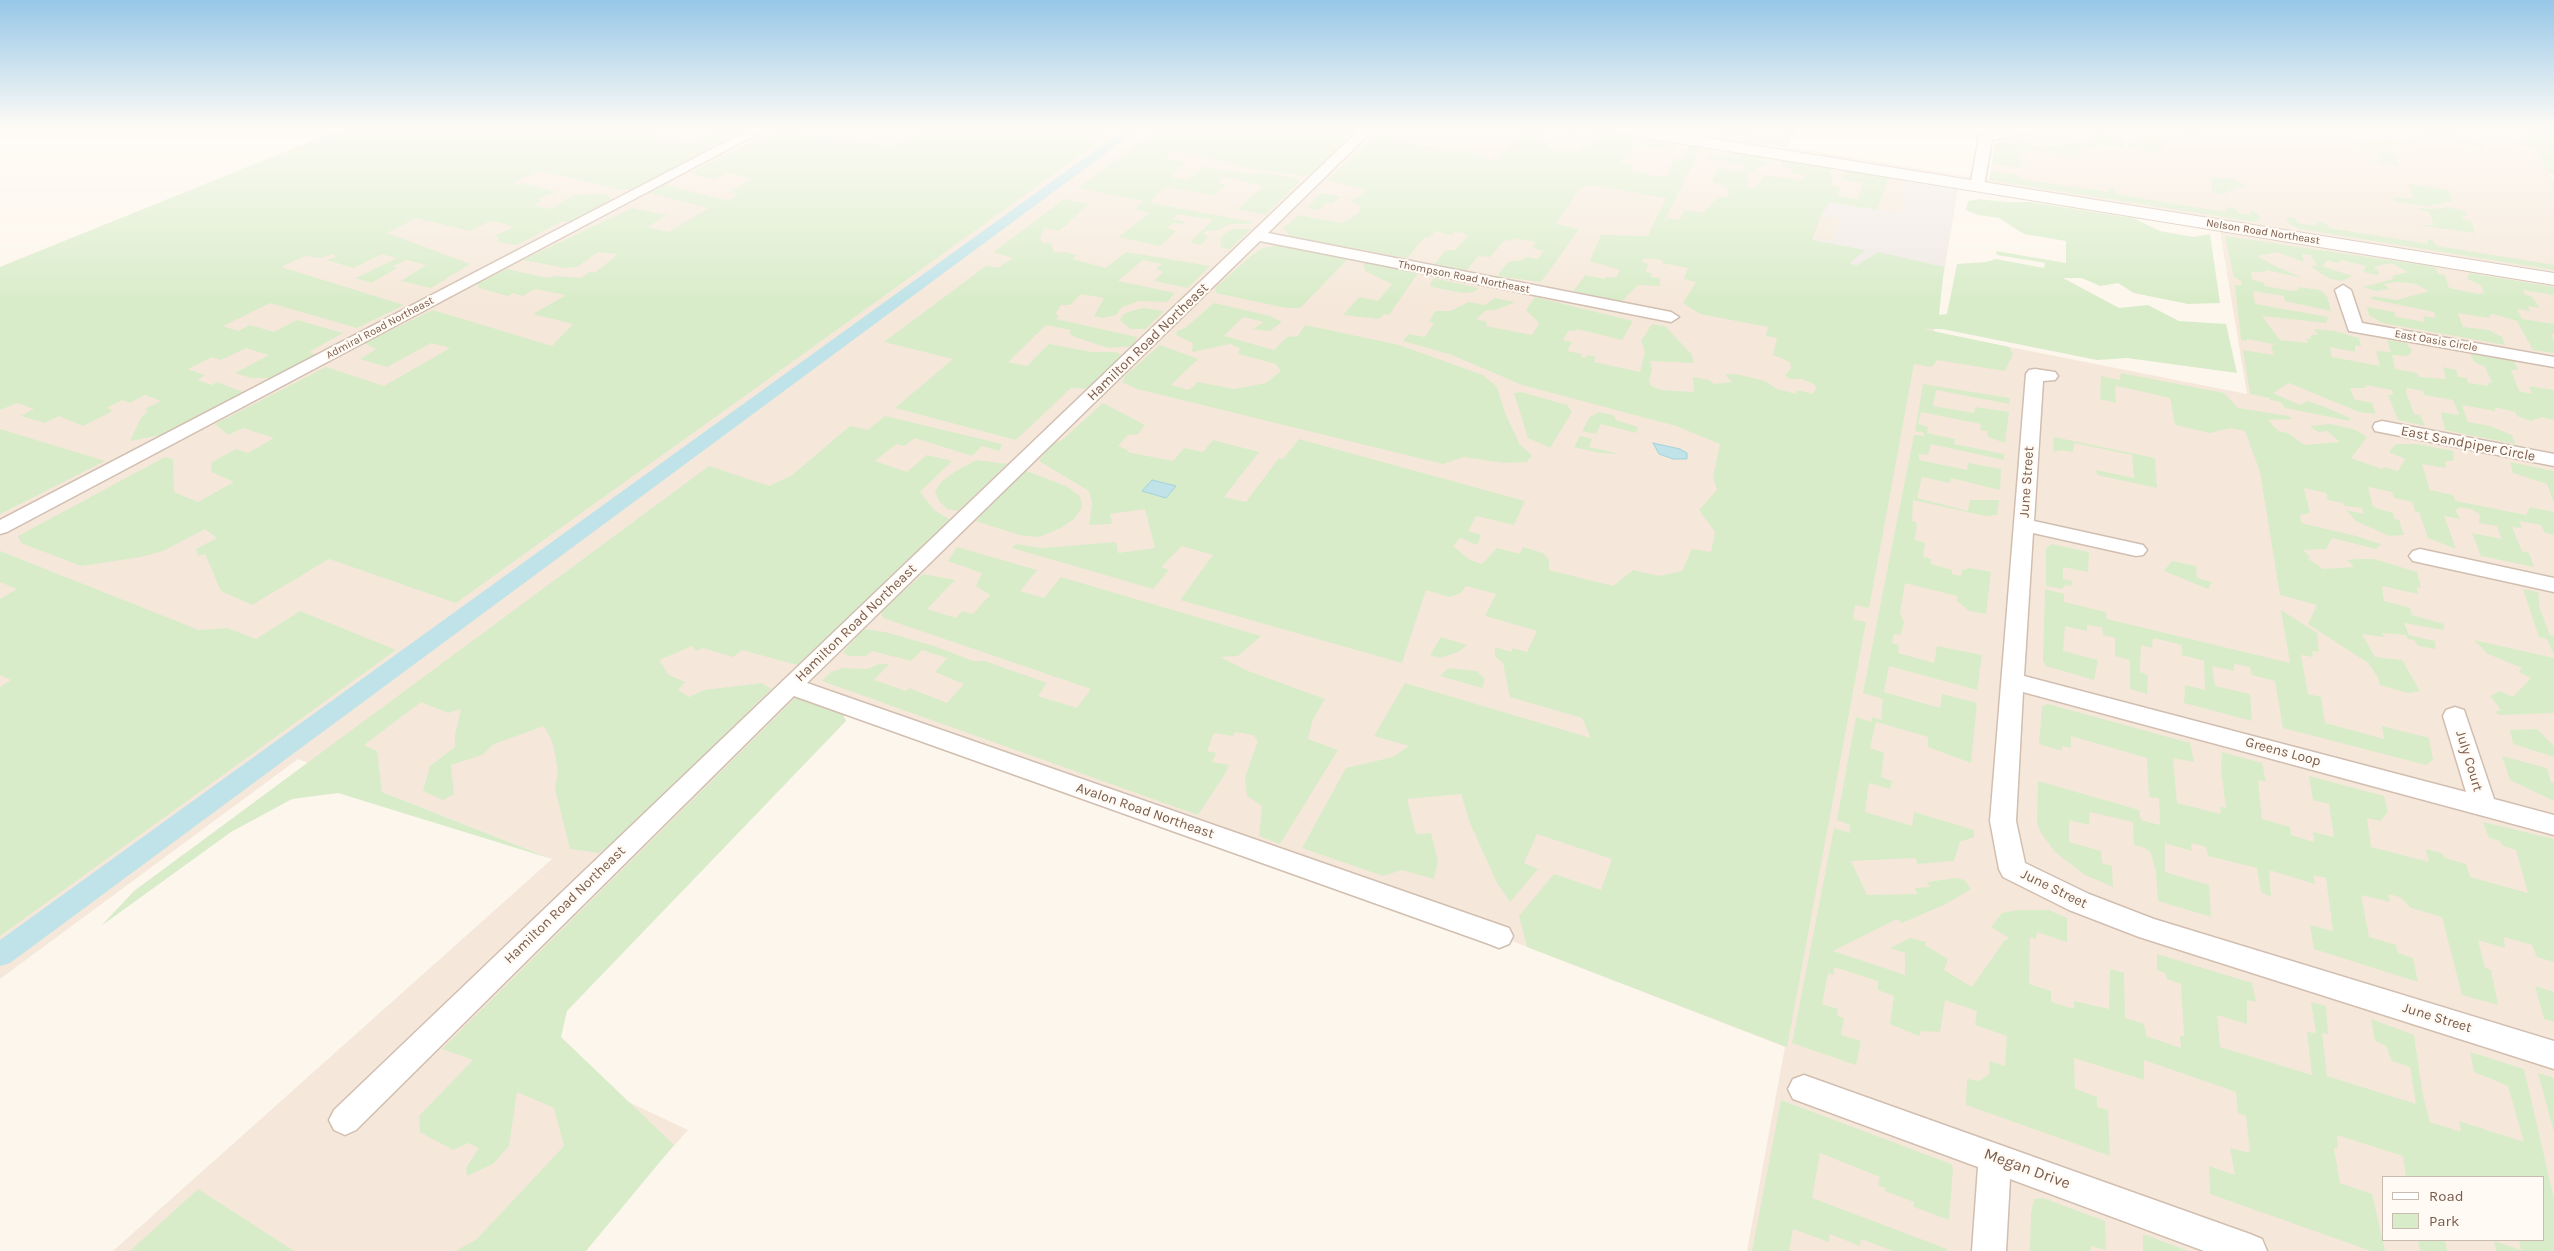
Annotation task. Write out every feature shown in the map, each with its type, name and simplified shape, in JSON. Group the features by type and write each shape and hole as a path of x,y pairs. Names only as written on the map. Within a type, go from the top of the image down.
{"street":[{"name":"Admiral Road Northeast","path":"0,528 649,186"},
{"name":"Hamilton Road Northeast","path":"346,1120 790,686 1308,186"},
{"name":"Nelson Road Northeast","path":"1979,186 2554,279"},
{"name":"Thompson Road Northeast","path":"1257,236 1671,317"},
{"name":"East Oasis Circle","path":"2343,290 2355,327 2554,362"},
{"name":"June Street","path":"2049,376 2035,374 2012,681 2003,821 2013,869 2080,902 2149,929 2554,1054"},
{"name":"East Sandpiper Circle","path":"2382,427 2554,460"},
{"path":"2024,525 2136,550"},
{"path":"2420,556 2554,585"},
{"name":"Greens Loop","path":"2012,681 2554,825"},
{"name":"Avalon Road Northeast","path":"790,686 1499,936"},
{"name":"July Court","path":"2455,716 2482,805"},
{"name":"Megan Drive","path":"1804,1089 2250,1251"},
{"path":"1989,1251 1995,1157"}],"shaded area":[{"path":"200,186 2554,186 2554,1251 1747,1251 1785,1047 1499,936 843,705 514,1048 688,1130 580,1251 113,1251 552,859 298,759 0,979 0,267","holes":["1958,188 2220,231 2247,394 1934,332"]},
{"path":"1906,186 1957,188 1940,297 1801,272 1813,238 1833,241 1841,219 1821,215 1830,202 1901,214"}],"green space":[{"path":"200,186 535,186 557,192 537,199 542,201 533,205 549,209 575,195 605,194 612,199 573,222 562,221 517,245 498,242 499,238 495,236 514,227 490,221 470,231 416,218 387,233 470,264 431,288 401,281 426,265 407,260 393,266 397,268 371,283 356,278 397,258 382,254 353,268 327,260 336,257 333,254 321,258 305,256 281,267 404,305 357,328 270,303 223,326 238,331 250,325 274,332 297,320 343,333 309,352 317,355 274,378 251,378 235,373 269,355 246,348 221,360 212,357 188,369 205,375 197,380 212,385 217,382 243,392 166,434 130,441 141,418 148,411 145,409 161,401 145,395 130,403 122,400 107,408 113,411 83,426 59,416 45,423 21,416 34,409 17,403 0,410 0,267"},
{"path":"607,186 641,186 638,188 623,190"},
{"path":"657,186 671,186 728,201 739,194 730,192 740,186 1037,186 456,603 329,559 252,605 221,591 205,554 198,556 196,549 217,538 205,529 163,551 141,557 81,566 21,543 18,536 165,457 173,459 174,492 198,502 234,482 211,472 212,462 236,449 248,453 274,438 243,428 228,435 215,424 326,367 384,386 450,348 431,343 387,367 360,359 376,349 364,343 433,310 552,346 573,324 533,314 566,295 535,289 523,296 513,293 508,296 479,288 477,284 507,269 547,278 555,276 581,278 589,272 596,272 618,254 598,252 577,267 565,268 523,260 632,208 667,215 647,227 669,232 709,208 646,192"},
{"path":"1080,186 1224,186 1214,195 1166,187 1152,199 1151,203 1253,222 1249,224 1231,224 1215,231 1208,230 1203,233 1208,237 1201,245 1190,242 1213,220 1178,214 1173,219 1185,222 1182,224 1173,223 1167,228 1176,231 1160,246 1119,237 1149,213 1135,209 1143,201 1078,188"},
{"path":"1264,186 1294,186 1265,215 1237,209"},
{"path":"1352,186 1586,186 1580,188 1556,224 1579,229 1541,282 1497,276 1508,262 1522,260 1526,257 1538,259 1544,251 1532,248 1536,242 1514,238 1511,241 1505,240 1490,257 1478,256 1466,271 1433,266 1445,251 1455,250 1467,237 1464,233 1454,232 1452,235 1435,231 1429,238 1425,237 1407,258 1290,236 1283,228 1299,215 1341,223 1359,213 1360,205 1351,202 1353,199 1340,197 1332,204 1325,203 1319,210 1307,208 1321,193 1356,199 1366,190"},
{"path":"1599,186 1682,186 1662,226 1668,218 1680,220 1684,210 1703,213 1717,198 1730,196 1725,186 1755,188 1756,186 1834,186 1840,187 1837,196 1858,199 1862,186 1886,186 1877,210 1830,202 1821,215 1812,240 1865,250 1850,263 1856,266 1878,252 1944,267 1939,315 1947,314 1957,264 1986,262 1996,259 2044,268 2045,263 1997,255 1996,251 2066,263 2066,241 2024,234 1999,218 1978,215 1966,210 1968,201 1978,199 2030,202 2133,218 2160,231 2193,237 2210,234 2220,303 2188,304 2134,293 2118,283 2100,286 2082,278 2063,278 2119,308 2148,305 2179,321 2226,324 2237,373 2127,358 2097,360 1942,329 1923,329 2009,347 2013,354 2005,371 1937,360 1932,367 1914,364 1869,608 1855,605 1853,619 1866,622 1787,1047 1527,947 1519,916 1554,874 1601,890 1612,859 1537,834 1524,863 1538,869 1510,902 1497,883 1470,823 1461,794 1407,799 1416,834 1431,833 1438,861 1434,879 1402,870 1383,876 1302,848 1346,768 1393,757 1409,746 1374,736 1405,683 1591,738 1582,718 1510,697 1503,663 1495,656 1495,647 1511,652 1513,648 1527,652 1537,631 1485,616 1496,594 1466,586 1461,593 1449,597 1426,590 1402,663 1180,600 1213,555 1182,546 1161,567 1169,570 1153,589 1012,548 1016,544 1041,548 1116,542 1118,553 1155,548 1145,509 1110,514 1112,524 1089,525 1092,504 1089,491 1039,461 1052,443 1061,441 1103,403 1145,425 1138,434 1128,435 1118,446 1128,450 1127,452 1173,461 1184,448 1203,452 1213,440 1259,452 1224,497 1246,502 1279,458 1283,459 1299,439 1525,501 1514,525 1476,516 1468,531 1481,535 1477,545 1460,538 1453,546 1470,560 1482,564 1497,548 1520,554 1523,547 1543,553 1549,560 1549,570 1613,586 1633,570 1659,576 1682,571 1692,549 1711,552 1715,532 1699,510 1717,490 1713,477 1720,444 1676,426 1522,385 1452,355 1403,341 1409,334 1425,337 1434,323 1429,322 1435,311 1450,311 1469,302 1485,305 1495,298 1515,302 1496,310 1487,310 1476,319 1487,322 1486,326 1532,335 1539,323 1526,310 1535,297 1633,321 1622,340 1577,329 1575,331 1569,330 1563,340 1572,342 1567,351 1582,354 1581,357 1585,358 1587,355 1596,357 1594,362 1640,372 1645,352 1641,341 1652,324 1665,326 1692,355 1694,363 1650,361 1652,370 1649,379 1651,386 1661,390 1694,392 1693,377 1709,380 1714,384 1732,382 1725,374 1736,374 1765,381 1777,389 1796,394 1797,390 1813,394 1817,386 1803,379 1790,379 1785,375 1791,368 1790,362 1773,355 1777,338 1766,336 1768,327 1700,314 1683,303 1696,282 1684,279 1688,268 1662,263 1663,260 1644,258 1642,262 1649,264 1645,272 1652,273 1651,277 1660,278 1660,286 1638,285 1622,301 1573,292 1585,275 1605,279 1606,277 1616,278 1620,270 1590,261 1601,235 1648,236 1666,198"},
{"path":"2029,186 2070,186 2108,192 2108,188 2114,189 2115,194 2225,212 2227,207 2236,209 2238,213 2250,215 2250,211 2254,211 2261,218 2255,222"},
{"path":"2212,186 2246,186 2235,188 2224,194 2213,193"},
{"path":"2409,186 2448,190 2453,201 2428,206 2395,202 2393,197 2414,199"},
{"path":"1064,199 1089,204 1059,231 1044,228 1040,238 1042,243 1051,243 1054,253 1065,252 1077,255 1072,259 1106,268 1126,252 1210,266 1188,288 1154,281 1163,272 1156,269 1162,264 1143,260 1118,281 1175,293 1167,302 1139,301 1122,307 1116,315 1103,318 1094,316 1104,298 1081,294 1070,305 1061,305 1055,314 1059,315 1056,319 1137,337 1134,346 1108,348 1075,337 1069,333 1071,330 1046,325 1008,362 1027,366 1049,344 1092,352 1116,352 1125,357 1090,389 1071,388 1016,440 895,408 953,359 884,342 986,266 998,268 1013,258 994,252"},
{"path":"2447,207 2465,211 2467,216 2462,216 2464,220 2471,221 2475,233 2418,225 2434,225 2429,212 2418,208"},
{"path":"2289,217 2295,218 2298,223 2316,226 2317,221 2325,223 2329,228 2428,244 2428,239 2432,240 2437,246 2554,265 2554,270 2300,229 2291,225 2286,219"},
{"path":"1251,229 1230,249 1222,248 1220,243 1222,236 1228,231"},
{"path":"2225,236 2435,267 2438,274 2445,275 2449,288 2479,294 2484,293 2481,285 2467,279 2469,273 2554,287 2554,295 2523,290 2525,295 2531,296 2540,308 2528,306 2530,311 2517,309 2522,319 2554,324 2554,334 2551,334 2554,341 2554,353 2533,350 2517,321 2493,314 2489,315 2490,318 2458,313 2463,327 2489,330 2502,337 2505,345 2382,323 2369,315 2367,307 2394,312 2396,317 2425,322 2423,316 2436,318 2434,312 2371,299 2372,296 2397,300 2429,291 2416,284 2398,282 2383,284 2390,289 2376,291 2363,287 2393,279 2392,276 2408,272 2391,263 2374,267 2379,272 2377,275 2363,272 2366,266 2342,260 2338,263 2327,260 2322,266 2352,276 2342,281 2330,279 2314,269 2312,265 2318,266 2310,255 2302,254 2304,262 2277,252 2257,256 2303,278 2266,270 2265,272 2251,272 2252,279 2264,283 2265,286 2291,291 2298,290 2298,287 2320,290 2327,296 2331,311 2285,301 2284,296 2253,291 2255,304 2328,317 2326,323 2262,316 2280,340 2308,343 2306,338 2311,339 2310,336 2318,335 2314,329 2335,331 2359,338 2361,346 2355,346 2355,352 2330,347 2332,357 2380,366 2376,351 2391,352 2387,340 2406,343 2412,350 2408,356 2392,355 2395,369 2417,373 2419,377 2446,379 2443,367 2456,370 2458,377 2467,378 2468,383 2488,386 2489,382 2492,382 2485,367 2474,362 2470,354 2514,361 2518,370 2511,370 2519,391 2532,394 2529,386 2554,390 2554,420 2542,417 2531,421 2517,416 2515,412 2495,407 2495,411 2462,405 2468,422 2490,426 2512,435 2515,444 2445,430 2441,412 2459,415 2453,400 2424,395 2423,391 2407,388 2406,392 2414,414 2420,415 2425,426 2398,420 2388,395 2393,395 2392,390 2365,385 2365,388 2350,388 2354,399 2372,403 2376,414 2359,412 2289,383 2273,393 2300,405 2307,401 2325,407 2350,418 2350,421 2285,408 2281,402 2250,394 2243,350 2274,355 2271,345 2277,345 2247,339 2247,341 2241,340 2235,285 2242,285 2241,281 2234,277"},
{"path":"1287,246 1348,259 1300,308 1286,308 1216,293 1215,288 1252,255 1263,248"},
{"path":"1363,262 1418,273 1389,315 1384,314 1379,319 1343,315 1359,297 1378,301 1392,284 1365,271"},
{"path":"1433,278 1479,288 1474,292 1464,293 1436,288 1430,286"},
{"path":"1214,303 1270,316 1282,322 1270,331 1253,329 1264,322 1243,317 1224,336 1274,350 1287,337 1298,336 1305,325 1399,345 1483,375 1497,387 1505,413 1520,445 1532,455 1527,462 1504,463 1464,457 1443,464 1137,389 1122,382 1125,376 1160,345 1198,359 1171,385 1189,390 1198,382 1234,389 1266,383 1281,371 1276,364 1238,354 1240,348 1230,344 1192,352 1193,343 1176,335 1177,331 1185,328"},
{"path":"1144,308 1164,311 1146,329 1130,329 1120,320 1124,314"},
{"path":"2121,373 2224,393 2238,408 2289,416 2292,419 2268,420 2278,431 2288,433 2304,445 2340,442 2327,431 2318,432 2310,426 2331,424 2356,430 2367,437 2351,458 2382,469 2384,467 2398,471 2405,459 2389,452 2396,444 2418,444 2453,451 2454,460 2445,462 2446,468 2422,464 2430,490 2453,495 2456,501 2526,515 2530,507 2554,512 2554,535 2545,533 2541,525 2519,521 2522,528 2512,527 2522,551 2529,553 2534,567 2481,556 2472,533 2502,539 2497,526 2479,523 2480,514 2471,509 2460,507 2455,510 2460,519 2444,516 2456,549 2428,538 2419,512 2415,511 2412,502 2394,498 2392,492 2368,487 2373,507 2393,513 2394,519 2399,520 2404,535 2389,536 2356,521 2346,510 2364,514 2362,508 2344,506 2343,503 2328,500 2326,493 2304,488 2310,513 2300,515 2301,523 2381,544 2376,549 2332,538 2326,549 2303,550 2310,557 2307,558 2323,569 2354,567 2347,560 2374,559 2417,572 2421,588 2417,587 2418,594 2382,586 2384,601 2410,608 2412,615 2444,624 2444,630 2404,623 2409,635 2435,641 2436,649 2418,646 2414,640 2408,639 2406,635 2382,633 2384,637 2362,634 2375,657 2402,660 2420,691 2408,693 2380,685 2378,677 2368,663 2308,624 2317,605 2280,595 2260,472 2245,431 2230,428 2210,433 2175,425 2170,398 2131,389 2115,386 2116,403 2100,399 2101,376 2120,380"},
{"path":"1923,384 2010,398 2009,404 1936,390 1933,406 1974,413 1975,407 2009,412 2005,443 1988,437 1987,431 1980,430 1981,424 1921,412 1918,424 1928,427 1927,433 1955,439 1954,444 2004,454 2004,460 1931,444 1928,455 1919,454 1919,460 1967,470 1968,463 2001,469 2000,490 1951,478 1950,483 1922,477 1917,498 1968,511 1970,500 1999,500 1997,515 1985,516 1913,500 1912,521 1917,523 1915,540 1925,543 1923,557 1931,559 1931,564 1952,570 1952,574 1961,576 1962,570 1970,568 1991,572 1986,614 1969,611 1957,601 1957,596 1905,583 1900,613 1904,622 1901,635 1894,634 1892,643 1899,645 1898,653 1934,663 1937,646 1982,655 1977,690 1889,666 1884,692 1940,708 1942,694 1977,703 1971,763 1928,747 1928,737 1876,722 1870,748 1884,753 1881,777 1892,781 1890,789 1869,783 1865,812 1912,826 1914,812 1974,830 1974,837 1960,842 1954,861 1918,864 1915,858 1851,861 1867,895 1917,894 1915,888 1930,887 1927,882 1956,878 1964,880 1971,889 1946,904 1902,923 1897,919 1833,951 1905,975 1905,953 1890,948 1910,938 1926,942 1925,945 1948,959 1944,970 1972,987 2004,941 2009,938 1991,927 2002,913 2018,910 2049,910 2067,918 2067,942 2037,932 2036,939 2030,937 2029,984 2051,991 2051,1002 2074,1009 2074,1001 2109,1009 2110,969 2124,973 2125,1018 2144,1024 2146,1036 2181,1048 2180,1036 2184,1036 2181,984 2167,979 2165,973 2157,970 2157,954 2252,983 2256,1002 2247,1000 2247,1024 2217,1015 2220,1047 2312,1075 2307,1032 2316,1033 2311,1002 2326,1006 2328,1034 2322,1033 2327,1076 2416,1104 2410,1067 2392,1061 2386,1046 2375,1041 2371,1019 2414,1035 2423,1096 2430,1122 2461,1132 2459,1121 2524,1142 2508,1086 2474,1072 2470,1052 2524,1069 2554,1199 2554,1251 2496,1251 2494,1241 2521,1250 2519,1241 2544,1241 2544,1176 2406,1176 2403,1156 2337,1135 2338,1148 2334,1148 2340,1183 2372,1194 2385,1251 2371,1251 2210,1194 2209,1166 2235,1175 2230,1148 2250,1153 2246,1116 2238,1113 2236,1092 2144,1060 2144,1080 2074,1058 2075,1089 2097,1097 2097,1107 2108,1110 2110,1156 1966,1105 1967,1079 1979,1081 1989,1074 1990,1061 2005,1066 2007,1036 1975,1025 1977,1011 1945,1000 1940,1032 1921,1031 1919,1036 1890,1024 1894,996 1878,990 1878,981 1834,967 1834,975 1828,973 1822,1004 1838,1009 1837,1016 1844,1018 1841,1035 1861,1041 1856,1065 1792,1043 1834,828 1850,833 1850,825 1837,820 1856,717 1871,722 1872,717 1881,720 1883,699 1863,693 1914,435 1924,436 1924,433 1915,431"},
{"path":"1521,392 1567,405 1572,412 1550,448 1528,438 1514,393"},
{"path":"1599,412 1613,415 1616,420 1638,427 1636,433 1601,424 1596,434 1582,431 1590,417"},
{"path":"885,416 1002,444 999,451 982,446 972,456 915,438 904,446 896,444 875,461 907,472 927,455 952,461 920,492 934,510 949,519 946,526 797,665 742,650 733,657 703,648 696,651 692,646 659,660 669,675 685,682 678,690 689,697 704,690 762,683 771,689 630,829 599,853 570,849 555,789 558,770 552,741 544,726 494,744 482,755 451,765 454,794 443,800 423,791 430,766 455,747 455,735 461,709 448,713 421,702 364,745 377,751 382,792 552,859 338,793 292,799 231,832 101,926 134,891 709,466 769,486 791,476 850,426 868,430"},
{"path":"0,429 105,461 0,514"},
{"path":"1580,436 1592,439 1589,447 1620,454 1599,453 1574,447"},
{"path":"2054,437 2155,458 2157,488 2097,475 2096,470 2134,478 2132,455 2074,443 2073,452 2061,450 2053,452"},
{"path":"977,460 1007,464 958,511 947,509 939,501 935,492 941,482 956,471"},
{"path":"2510,462 2554,471 2554,503 2547,484 2513,473"},
{"path":"1024,470 1066,486 1080,496 1082,507 1074,519 1061,528 1039,537 1019,535 976,521"},
{"path":"2051,544 2089,552 2088,572 2063,567 2063,579 2072,581 2071,586 2065,585 2062,589 2046,586 2046,549"},
{"path":"957,547 1037,570 1020,591 1044,598 1061,577 1261,636 1238,656 1220,657 1248,671 1325,699 1313,719 1308,739 1338,750 1280,844 1259,836 1262,806 1247,796 1245,777 1258,741 1253,735 1235,732 1233,736 1214,733 1207,751 1216,753 1212,762 1229,765 1198,815 822,681 831,672 843,668 867,669 879,664 889,664 874,680 906,691 909,688 947,703 964,684 935,672 947,658 922,650 911,661 872,651 866,656 848,656 843,652 864,629 885,632 934,646 973,661 985,661 1047,683 1038,696 1077,708 1091,689 883,618 881,611 923,574 955,580 927,609 956,618 962,611 973,614 990,595 976,586 982,573 948,561"},
{"path":"0,551 199,630 227,628 256,639 300,611 396,650 0,936 0,687 11,680 0,675 0,599 17,589 0,582"},
{"path":"2172,561 2196,566 2197,578 2212,582 2208,589 2164,571"},
{"path":"2045,589 2064,594 2064,602 2106,612 2107,619 2290,663 2281,610 2317,633 2319,652 2312,651 2313,657 2301,655 2308,694 2321,697 2325,723 2384,739 2382,726 2429,738 2433,760 2426,765 2283,728 2275,681 2252,675 2250,667 2234,664 2234,671 2212,666 2215,686 2250,694 2252,721 2184,703 2185,685 2205,690 2204,661 2182,655 2182,645 2153,638 2152,648 2141,645 2140,672 2148,675 2147,694 2130,689 2130,660 2115,656 2115,638 2103,635 2102,627 2087,625 2087,631 2065,626 2063,651 2098,660 2094,680 2046,666 2043,661"},
{"path":"2523,589 2538,592 2540,609 2550,635 2554,636 2554,655 2547,639 2539,637"},
{"path":"1441,637 1467,645 1458,652 1440,658 1430,655"},
{"path":"2474,640 2554,658 2554,713 2500,715 2494,712 2501,710 2490,696 2500,691 2513,697 2531,678 2519,672 2522,668 2488,654"},
{"path":"1449,668 1477,671 1485,679 1482,688 1440,676"},
{"path":"797,696 842,712 846,721 567,1011 561,1037 674,1145 586,1251 455,1251 476,1240 564,1146 554,1108 517,1092 509,1146 493,1164 467,1176 466,1168 479,1148 468,1143 453,1150 420,1132 419,1116 473,1060 442,1049"},
{"path":"2048,704 2190,743 2194,762 2173,758 2177,803 2221,814 2220,807 2226,808 2221,769 2222,752 2262,763 2266,782 2258,780 2262,819 2290,827 2291,835 2314,842 2313,832 2334,837 2329,804 2313,800 2309,776 2384,796 2388,812 2380,821 2367,818 2371,847 2429,862 2426,849 2441,853 2445,858 2466,864 2470,877 2528,893 2516,850 2503,846 2500,841 2489,838 2483,822 2554,839 2554,962 2537,957 2532,945 2504,937 2505,948 2478,940 2485,968 2491,970 2498,1005 2462,995 2442,917 2411,908 2400,897 2388,894 2390,902 2361,895 2369,937 2396,945 2398,953 2413,958 2418,982 2314,949 2310,925 2333,931 2326,878 2313,875 2315,884 2269,870 2271,897 2261,892 2257,868 2208,856 2206,847 2191,843 2192,851 2165,843 2165,872 2209,885 2211,917 2158,901 2156,872 2151,853 2145,848 2134,845 2133,822 2090,812 2089,825 2069,820 2069,842 2101,851 2102,863 2112,866 2113,887 2085,875 2055,852 2041,833 2037,823 2038,781 2139,810 2141,820 2160,825 2159,798 2149,797 2147,758 2071,736 2071,748 2062,746 2062,751 2039,744 2042,706"},
{"path":"2537,729 2554,746 2554,757 2513,744 2510,730"},
{"path":"2502,756 2547,768 2551,782 2554,783 2554,801 2510,780"},
{"path":"2535,986 2554,992 2554,1022 2544,1019"},
{"path":"2538,1073 2554,1078 2554,1132"},
{"path":"1781,1100 1951,1164 1953,1169 1949,1220 1914,1207 1914,1202 1885,1191 1885,1188 1878,1185 1880,1177 1820,1153 1812,1198 1947,1249 1947,1251 1893,1251 1861,1239 1860,1246 1830,1234 1829,1242 1793,1229 1789,1251 1752,1251"},
{"path":"198,1189 294,1251 130,1251"},
{"path":"2043,1198 2105,1221 2106,1250 2091,1246 2091,1251 2030,1251 2031,1213 2034,1199"},
{"path":"2143,1234 2188,1251 2143,1251"},
{"path":"2418,1241 2445,1241 2447,1251 2420,1251"}],"water":[{"path":"1653,443 1680,449 1687,453 1687,459 1673,459 1659,454"},
{"path":"1152,480 1176,486 1166,498 1142,491"}],"waterway":[{"path":"0,955 1054,186"}]}
